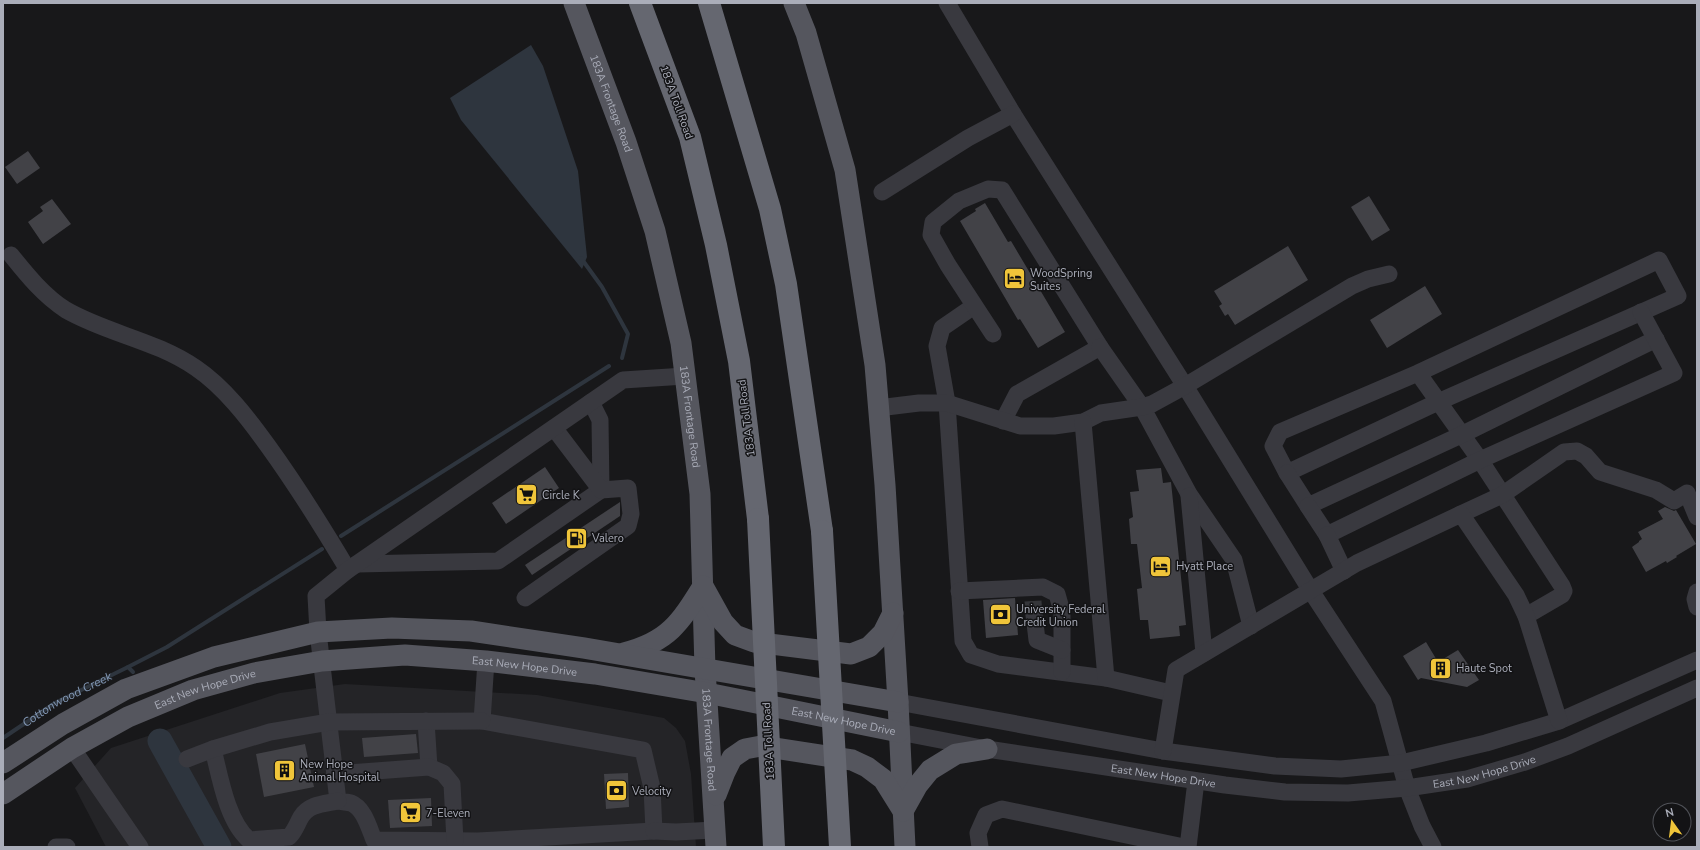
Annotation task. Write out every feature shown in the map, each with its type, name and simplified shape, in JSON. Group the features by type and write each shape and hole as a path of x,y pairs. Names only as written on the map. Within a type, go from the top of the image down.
{"highway":[{"name":"183A Toll Road","path":"640,3 690,137 716,245 739,361 758,519 774,847"},
{"path":"709,3 770,209 786,284 822,531 840,847"}],"main road":[{"name":"183A Frontage Road","path":"574,3 624,135 655,230 681,343 700,494 705,669 716,839"},
{"path":"794,3 806,32 846,170 875,365 893,612 905,847"},
{"path":"620,654 650,645 665,636 686,614 702,586 723,622 734,635 754,642 851,654 869,648 883,633 893,612"},
{"path":"3,763 62,724 126,689 214,657 318,632 392,628 471,631 620,654 898,702"},
{"name":"East New Hope Drive","path":"3,794 72,748 128,717 193,690 254,673 322,661 404,655 486,660 595,674 707,694 899,732"},
{"path":"713,802 732,758 745,749 760,746 852,760 867,766 883,779 903,811"},
{"path":"903,811 917,786 930,770 956,754 987,749"}],"street":[{"path":"946,3 1013,114 1185,386 1311,591 1383,701 1407,788 1422,826 1433,847"},
{"path":"882,192 968,138 1013,114"},
{"path":"993,334 948,265 931,235 933,222 959,201 988,189 1002,190 1100,347 1142,407 1189,494 1234,560 1250,626"},
{"path":"10,255 47,296 66,310 89,321 153,345 179,357 198,370 231,399 255,428 352,567"},
{"path":"1288,472 1438,402 1678,296 1659,260 1418,373 1280,432 1273,446 1288,472 1308,506 1327,535 1344,571"},
{"path":"878,408 919,403 947,403 1020,426 1054,426 1083,422 1101,413 1142,407 1152,404 1185,386 1352,286 1368,279 1389,274"},
{"path":"974,306 942,328 937,346 947,403 963,641 971,655 998,664 1106,678 1171,693"},
{"path":"1327,535 1480,460 1674,373 1641,312"},
{"path":"1308,506 1461,435 1656,340"},
{"path":"1003,421 1017,394 1100,347"},
{"path":"1418,373 1480,460 1559,580 1564,591 1562,595 1526,616"},
{"path":"338,801 318,632 316,596 352,567 623,380 685,376"},
{"path":"591,402 600,420 601,490"},
{"path":"1083,422 1106,678"},
{"path":"554,428 601,490"},
{"path":"1163,751 1171,693 1176,670 1357,563 1502,495 1564,452 1577,451 1586,456 1600,472 1656,490 1674,501 1687,493 1697,517"},
{"path":"352,567 498,561 601,490 628,488 631,514 628,526 525,598"},
{"path":"1189,494 1204,653"},
{"path":"1461,514 1516,595 1526,616 1559,721"},
{"path":"1062,650 1037,640 1033,601 1043,586 1057,594 1062,612 1062,650 1062,672"},
{"path":"959,591 1033,601"},
{"path":"1697,592 1694,599 1697,606"},
{"path":"482,721 486,660"},
{"path":"898,702 1163,751 1282,766 1341,769 1401,762 1486,744 1559,721 1697,660"},
{"name":"East New Hope Drive","path":"899,732 987,749 1196,781 1285,792 1348,793 1407,788 1467,779 1525,762 1568,746 1697,688"},
{"path":"426,721 429,766"},
{"path":"187,759 213,749 270,732 329,722 482,721 643,750 652,788 654,831"},
{"path":"72,748 140,847"},
{"path":"213,749 228,803 242,834 250,840 289,837 308,809 316,805 338,801 351,803 358,808 363,814 374,840 478,841 654,831 676,832 716,839"},
{"path":"335,774 429,766 443,773 452,784 455,841"},
{"path":"1188,847 1196,781"},
{"path":"980,847 978,834 986,815 1002,809 1162,845 1184,847"},
{"path":"56,847 67,847"}],"shaded area":[{"path":"531,45 543,66 578,171 587,257 582,269 461,120 450,98"},
{"path":"345,684 537,695 664,718 676,728 685,741 691,774 696,847 106,847 75,788 111,748 280,693"}],"building":[{"path":"28,151 40,168 17,184 5,167"},
{"path":"1369,196 1390,230 1372,241 1351,207"},
{"path":"52,199 71,224 43,244 28,222 43,211 40,207"},
{"name":"WoodSpring Suites","path":"985,203 1008,242 1011,241 1065,332 1038,348 1020,319 1018,320 960,221 976,211 975,209"},
{"path":"1288,246 1308,280 1235,325 1228,314 1225,316 1219,306 1222,304 1214,291"},
{"path":"1425,286 1442,314 1387,348 1370,320"},
{"name":"Circle K","path":"545,467 559,488 506,524 492,503"},
{"name":"Hyatt Place","path":"1161,468 1163,483 1171,482 1186,625 1179,626 1180,636 1150,639 1148,620 1140,620 1137,589 1142,588 1137,544 1131,544 1129,519 1133,517 1130,492 1139,491 1136,470"},
{"name":"Valero","path":"620,502 620,516 532,575 525,565"},
{"path":"1665,507 1674,511 1676,510 1696,544 1667,563 1666,561 1646,572 1632,547 1642,539 1638,532 1663,519 1658,511"},
{"name":"University Federal Credit Union","path":"1015,598 1018,635 986,638 983,600"},
{"name":"Haute Spot","path":"1426,642 1438,662 1458,650 1479,680 1467,687 1421,678 1418,680 1403,656"},
{"path":"416,734 418,753 364,757 362,738"},
{"name":"New Hope Animal Hospital","path":"305,744 314,787 264,797 256,754"},
{"name":"Velocity","path":"628,773 629,807 606,809 604,774"},
{"name":"7-Eleven","path":"431,798 432,826 390,828 388,800"}],"waterway":[{"path":"581,258 602,287 628,334 622,358"},
{"path":"341,536 609,366"},
{"path":"128,667 167,647 322,549"},
{"name":"Cottonwood Creek","path":"3,738 55,703 128,667 133,672"},
{"name":"Cottonwood Creek","path":"160,741 219,847"}],"tunnel":[{"path":"1033,601 1034,615"}],"place":[{"name":"WoodSpring Suites","path":"1014,279"},
{"name":"Circle K","path":"526,495"},
{"name":"Valero","path":"577,538"},
{"name":"Hyatt Place","path":"1160,566"},
{"name":"University Federal Credit Union","path":"1000,615"},
{"name":"Haute Spot","path":"1441,668"},
{"name":"New Hope Animal Hospital","path":"285,770"},
{"name":"Velocity","path":"617,791"},
{"name":"7-Eleven","path":"410,813"}]}
